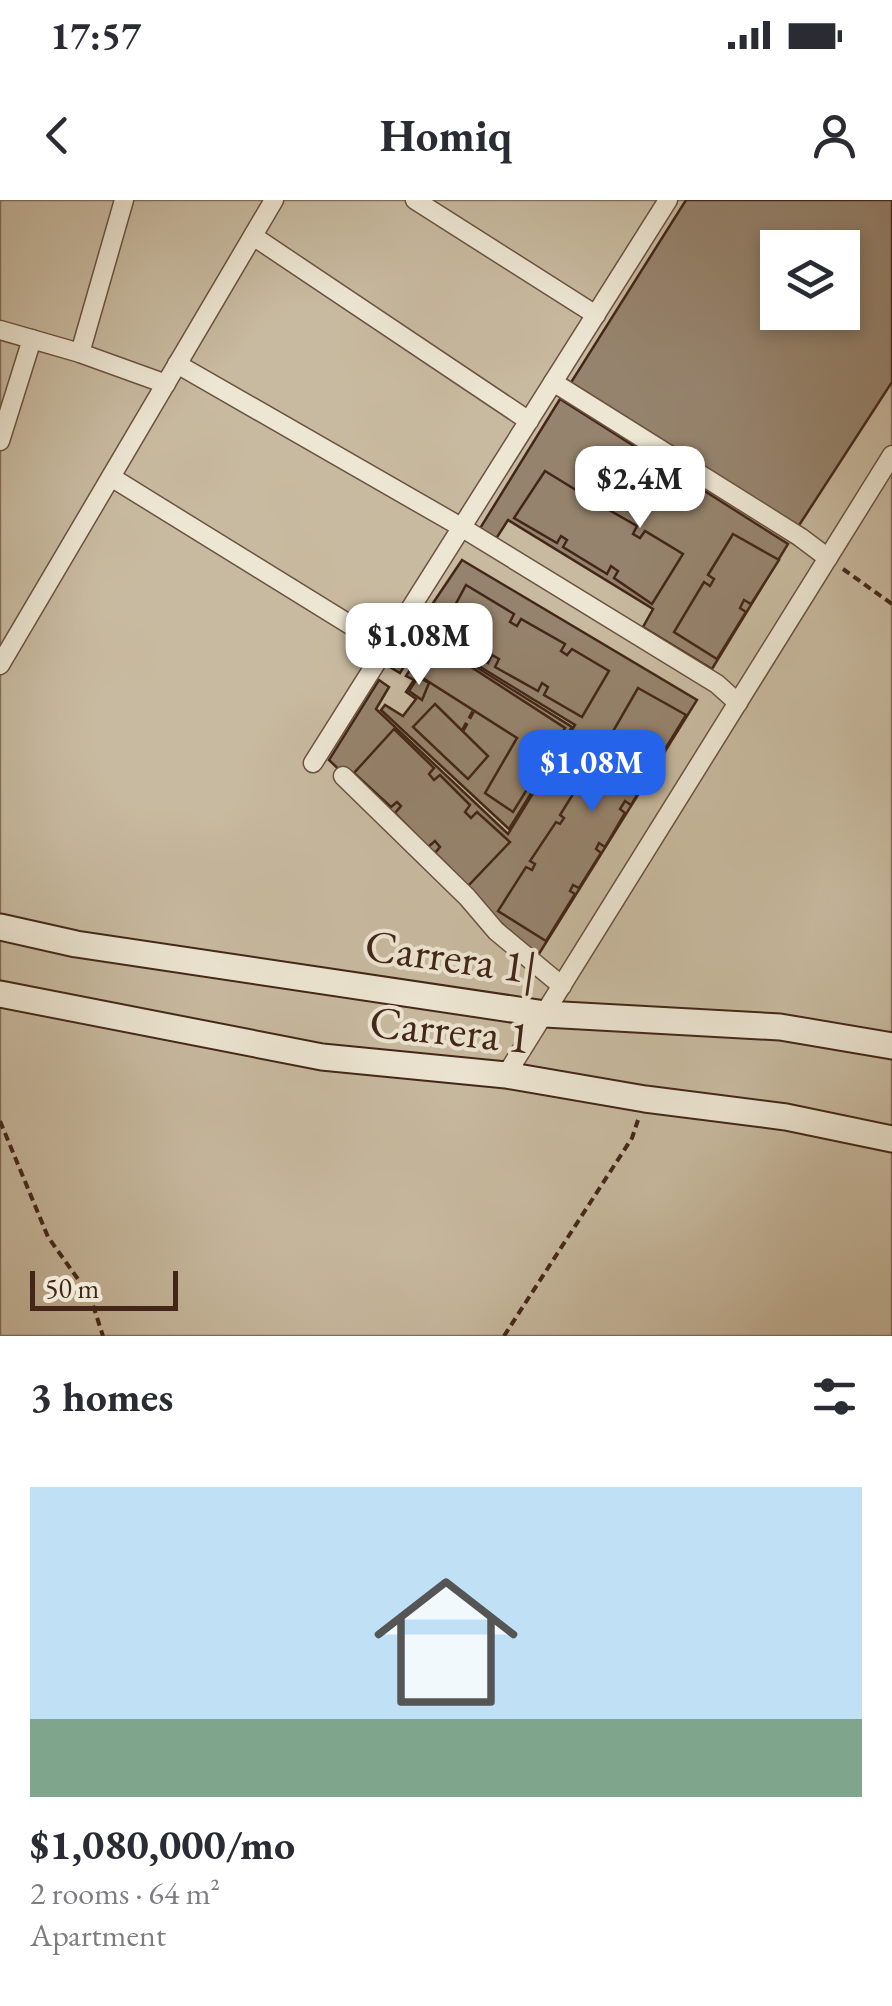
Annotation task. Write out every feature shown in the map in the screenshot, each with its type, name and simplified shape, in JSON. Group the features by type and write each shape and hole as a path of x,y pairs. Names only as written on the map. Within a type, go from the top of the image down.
{"street":[{"path":"80,353 124,200"},
{"path":"0,665 274,200"},
{"path":"415,200 596,315"},
{"path":"313,763 668,200"},
{"path":"252,236 529,421"},
{"path":"0,330 166,384"},
{"path":"0,440 32,339"},
{"path":"177,364 462,528 717,684 738,702"},
{"path":"553,382 828,558"},
{"path":"506,1076 892,455"},
{"path":"111,477 386,647"},
{"path":"343,776 467,897 496,931 562,986"},
{"name":"Carrera 1|","path":"0,927 76,944 545,1014 780,1026 892,1046"},
{"name":"Carrera 1","path":"0,994 322,1058 506,1076 786,1117 892,1138"}],"path":[{"path":"828,558 892,604"},
{"path":"463,730 474,710"},
{"path":"0,1121 48,1237 90,1296 104,1336"},
{"path":"504,1336 632,1138"}],"shaded area":[{"path":"0,200 892,200 892,1336 0,1336"}],"building":[{"path":"686,200 892,200 892,382 796,530 570,384"},
{"path":"560,399 788,544 712,669 643,627 653,609 508,520 494,542 479,530"},
{"path":"545,471 584,495 581,501 587,504 590,499 637,526 633,534 640,538 645,531 683,554 652,604 614,578 618,571 611,566 607,574 563,547 567,540 561,536 557,543 514,518"},
{"path":"733,534 779,560 751,604 744,600 740,608 746,612 717,659 674,632 704,582 710,586 714,579 708,575"},
{"path":"462,560 697,700 537,957 329,760 379,680 389,687 376,709 508,834 575,725 425,633 400,673 390,667"},
{"path":"466,585 514,614 510,622 517,626 521,619 565,644 561,651 567,655 572,649 609,671 582,717 544,695 548,687 542,683 538,691 495,667 499,659 492,655 488,663 439,635"},
{"path":"430,638 572,727 509,829 381,710 385,705 403,716 416,699 406,692 414,680 406,676"},
{"path":"434,643 565,728 513,812 485,793 517,738 415,673"},
{"path":"418,677 429,683 422,700 409,691"},
{"path":"638,688 686,715 659,759 653,756 649,763 655,766 631,805 625,801 620,809 625,813 605,847 599,843 596,849 601,853 579,888 573,885 570,891 575,894 546,941 498,911 526,867 532,870 535,864 530,861 556,822 560,824 564,818 560,815 578,786 583,789 587,783 582,780 607,739 613,742 617,736 612,733"},
{"path":"435,704 488,756 468,779 413,727"},
{"path":"394,729 434,768 429,774 434,780 440,775 470,805 465,812 471,818 477,812 510,842 468,886 435,853 440,847 435,841 428,847 395,813 401,806 397,802 391,807 354,773"}]}
